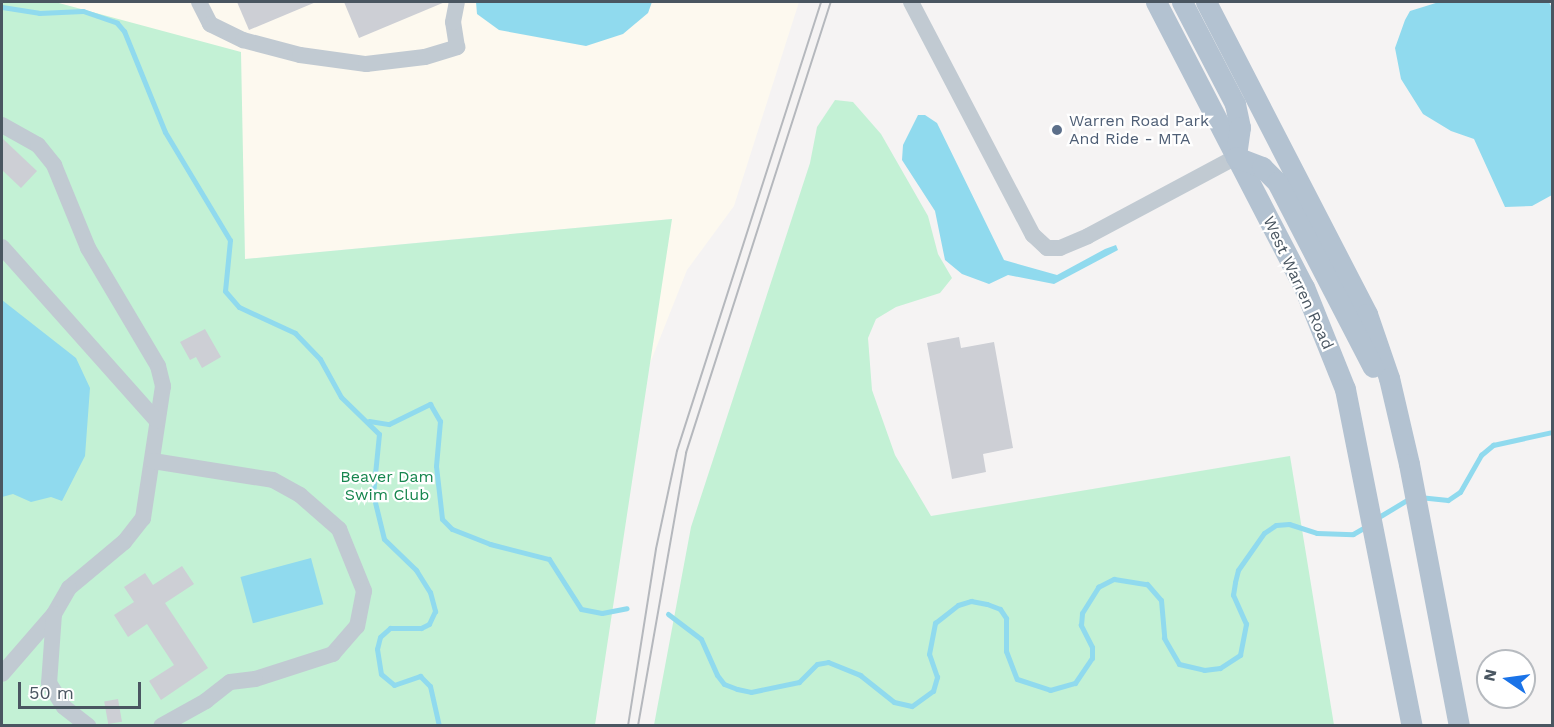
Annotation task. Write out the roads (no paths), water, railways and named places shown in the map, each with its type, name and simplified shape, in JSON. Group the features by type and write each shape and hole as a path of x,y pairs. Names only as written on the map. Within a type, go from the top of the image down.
{"main road":[{"name":"West Warren Road","path":"1156,2 1324,332 1345,389 1412,726"},
{"path":"1182,2 1235,104 1240,127 1236,158 1262,166 1277,182 1347,310 1400,428"},
{"path":"1206,2 1367,314 1389,378 1409,464 1459,726"}],"lane":[{"path":"199,2 210,24 232,35 300,55 366,64 424,57 457,47 453,22 457,2"},
{"path":"911,2 1033,235 1047,248 1060,249 1088,236 1236,158"},
{"path":"2,125 38,145 54,165 88,248 158,366 163,386 143,518 124,542 69,588 54,614 2,674"},
{"path":"2,247 157,421"},
{"path":"153,460 273,480 300,495 339,529 364,591 357,626 333,654 255,679 230,682 206,701 161,726"},
{"path":"54,614 49,683 64,707 88,726"}],"water":[{"path":"476,2 652,2 648,13 623,34 586,46 499,30 477,14"},
{"path":"1439,2 1549,2 1552,8 1552,195 1532,206 1505,207 1474,139 1451,131 1423,114 1401,79 1395,48 1405,20 1410,11"},
{"path":"918,115 925,115 937,123 1004,260 1057,275 1105,249 1116,245 1118,250 1054,284 1008,275 989,284 962,274 945,260 935,211 902,160 903,145"},
{"path":"2,300 76,358 90,388 85,456 62,501 51,497 31,502 13,494 2,497"},
{"path":"311,558 323,604 253,623 240,577"}],"waterway":[{"path":"2,7 39,13 83,11 117,23 124,31 165,132 230,240 225,291 239,307 295,333 320,359 341,397 379,434 373,494 384,539 416,570 430,592 435,611 429,624 421,628 390,628 380,637 377,649 381,674 394,685 420,676 430,686 439,726"},
{"path":"369,421 389,424 430,404 440,421 436,466 442,519 452,529 490,544 549,559 581,609 602,613 627,608"},
{"path":"1419,497 1448,500 1460,492 1481,455 1493,445 1552,432"},
{"path":"1377,518 1410,498"},
{"path":"668,614 701,639 717,675 724,684 737,689 751,692 799,682 817,664 828,662 860,675 894,702 912,706 933,691 937,677 929,654 935,623 958,605 971,601 987,604 1000,609 1006,618 1006,651 1017,679 1050,690 1075,683 1092,658 1092,647 1081,625 1082,613 1098,587 1114,579 1147,584 1161,600 1164,638 1179,664 1204,670 1220,668 1240,655 1246,624 1233,595 1235,582 1238,570 1264,533 1276,525 1289,524 1317,533 1353,534 1367,526"}],"tram line":[{"path":"628,726 656,549 677,451 821,2"},
{"path":"638,726 686,453 831,2"}],"place":[{"name":"Warren Road Park And Ride - MTA","path":"1057,130"}],"park label":[{"name":"Beaver Dam Swim Club","path":"387,486"}]}
